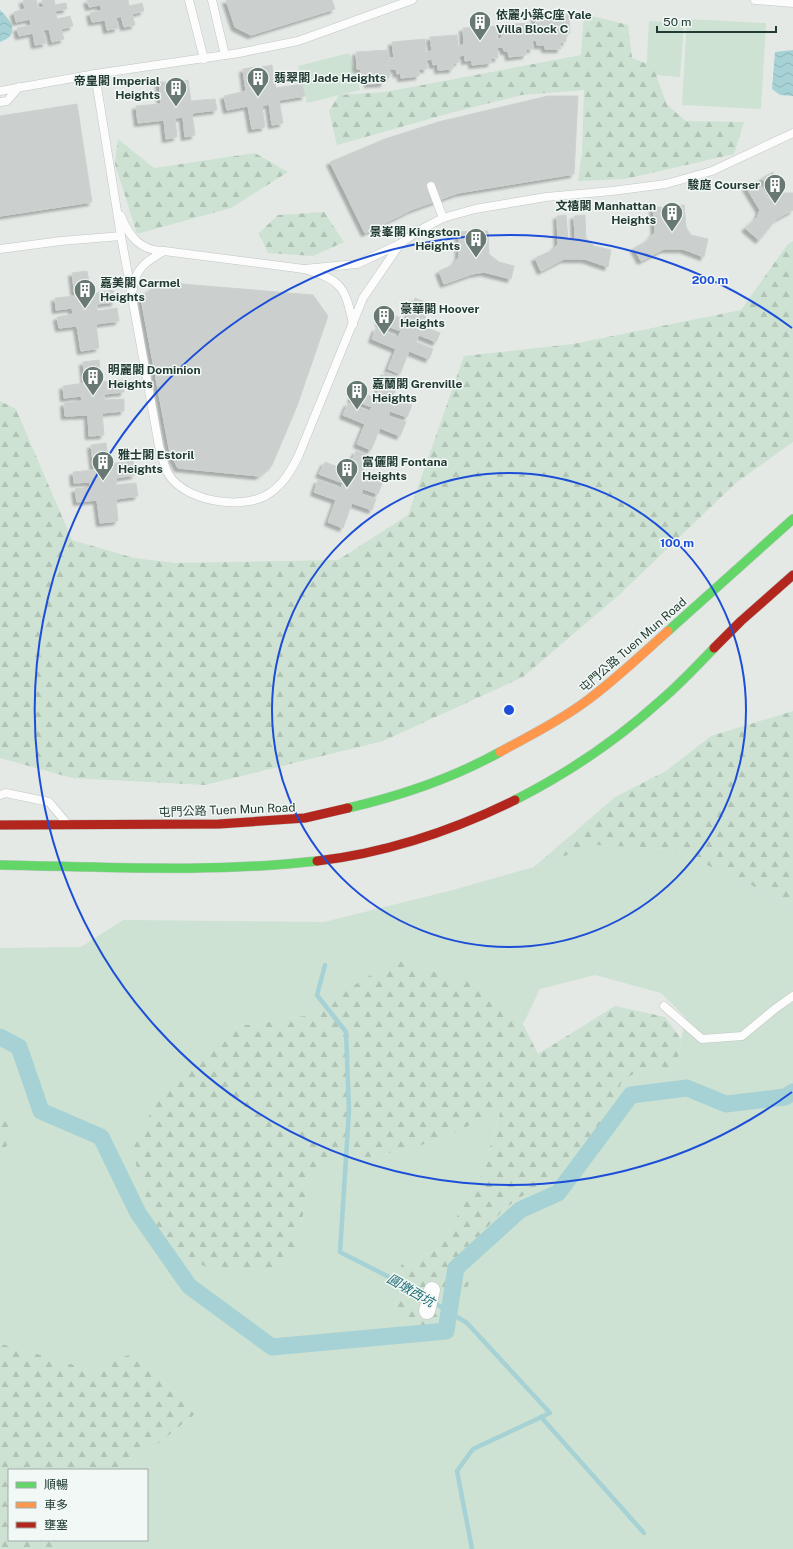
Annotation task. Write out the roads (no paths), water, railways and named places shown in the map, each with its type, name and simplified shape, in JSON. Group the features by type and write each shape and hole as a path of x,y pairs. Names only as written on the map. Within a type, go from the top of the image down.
{"highway":[{"name":"屯門公路 Tuen Mun Road","path":"0,825 219,824 305,818 382,800 450,776 491,757 550,725 584,703 616,678 793,519"},
{"path":"0,865 198,869 289,864 338,858 418,838 460,824 517,798 559,776 607,744 661,700 734,628 793,575"}],"street":[{"path":"427,1311 432,1290"}],"lane":[{"path":"189,0 204,58"},
{"path":"212,0 225,55"},
{"path":"0,91 95,74 225,55 298,41 412,0"},
{"path":"755,0 793,3"},
{"path":"95,74 133,307 159,446 169,475 182,489 197,496 221,502 247,502 269,494 286,480 298,457 363,298 400,244"},
{"path":"0,102 7,101 19,87"},
{"path":"304,269 357,264 400,244 418,231 443,218 476,209 546,197 666,184 712,171 793,133"},
{"path":"431,186 443,218"},
{"path":"115,198 124,224 132,237 142,246 154,251 304,269 319,274 332,280 344,290 349,304 353,324"},
{"path":"0,249 61,241 121,236"},
{"path":"133,307 132,289 134,279 140,269 164,251"},
{"path":"0,795 6,793 49,802 69,825"},
{"path":"664,1006 702,1039 742,1036 793,996"}],"water":[{"path":"0,10 8,18 12,31 6,39 0,42"},
{"path":"793,50 793,96 780,95 772,89 775,52"}],"waterway":[{"name":"圓墩西坑","path":"325,965 317,995 346,1032 349,1111 340,1252 391,1278 426,1299"},
{"path":"0,1037 19,1047 41,1111 101,1137 138,1213 189,1286 272,1347 446,1331 456,1268 520,1210 558,1193 631,1095 687,1088 726,1104 785,1097 793,1092"},
{"name":"圓墩西坑","path":"433,1302 467,1323 550,1413 473,1449 457,1471 472,1549"},
{"path":"541,1417 644,1533"}],"place":[{"name":"依麗小築C座 Yale Villa Block C","path":"480,42"},
{"name":"翡翠閣 Jade Heights","path":"258,98"},
{"name":"帝皇閣 Imperial Heights","path":"176,108"},
{"name":"駿庭 Courser","path":"775,204"},
{"name":"文禧閣 Manhattan Heights","path":"672,232"},
{"name":"景峯閣 Kingston Heights","path":"476,258"},
{"name":"嘉美閣 Carmel Heights","path":"85,310"},
{"name":"豪華閣 Hoover Heights","path":"384,336"},
{"name":"明麗閣 Dominion Heights","path":"93,396"},
{"name":"嘉蘭閣 Grenville Heights","path":"357,410"},
{"name":"雅士閣 Estoril Heights","path":"103,482"},
{"name":"富儷閣 Fontana Heights","path":"347,488"}]}
